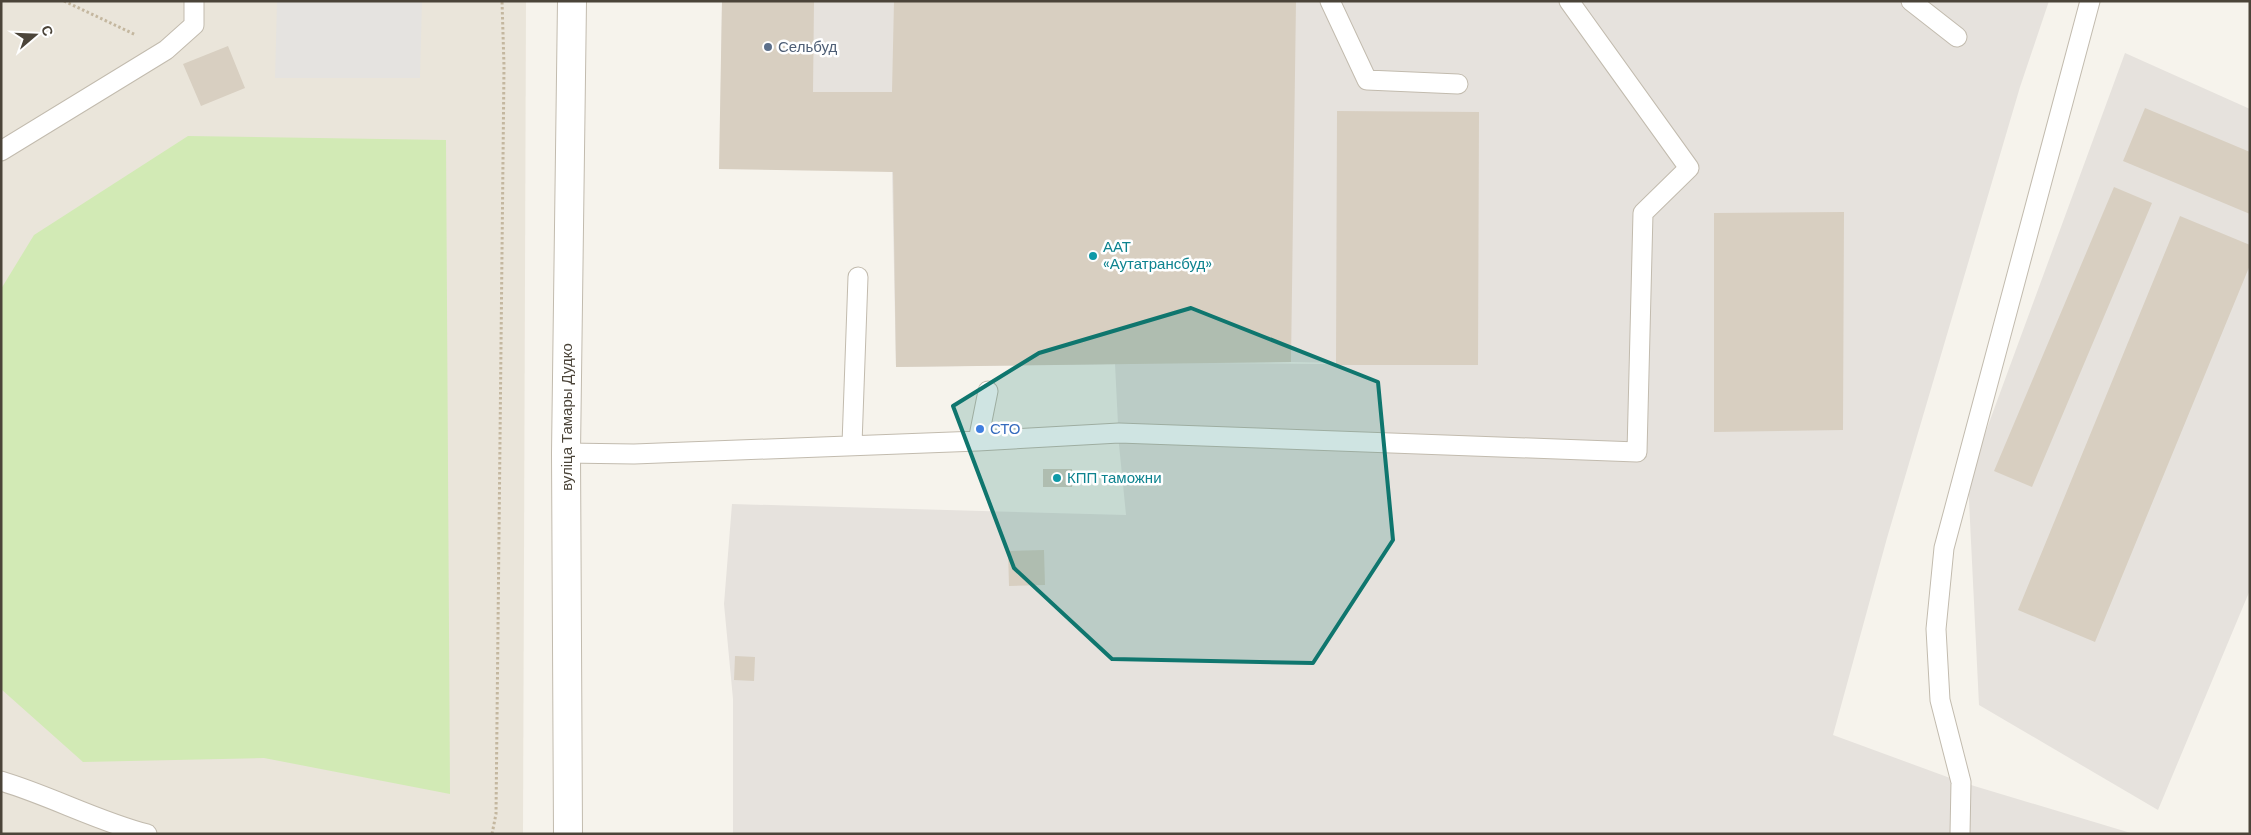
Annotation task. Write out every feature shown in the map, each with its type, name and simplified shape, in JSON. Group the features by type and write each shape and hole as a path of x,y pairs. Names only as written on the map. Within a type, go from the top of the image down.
{"street":[{"name":"вуліца Тамары Дудко","path":"568,834 566,453 572,1"}],"lane":[{"path":"1,151 166,50 194,25 194,1"},
{"path":"1330,1 1367,80 1458,84"},
{"path":"566,453 634,454 852,444 978,441 1119,433 1637,452 1643,212 1689,168 1569,1"},
{"path":"1911,1 1957,37"},
{"path":"1960,834 1961,782 1940,700 1936,629 1944,548 2090,1"},
{"path":"852,444 858,277"},
{"path":"978,441 988,391"},
{"path":"1,781 28,789 125,828 147,834"}],"path":[{"path":"64,1 166,50"},
{"path":"492,834 496,804 503,86 502,1"}],"highlighted area":[{"path":"1191,308 1378,382 1393,540 1313,663 1112,659 1014,568 953,406 1039,353"}],"shaded area":[{"path":"1,1 526,1 523,834 1,834"},
{"path":"277,1 422,1 420,78 275,78"},
{"path":"722,1 2049,1 2020,87 1887,538 1833,735 1961,782 2134,834 733,834 733,699 724,604 732,504 1126,515 1119,445 1115,364 896,367 892,172 720,153","holes":["1291,362 1417,365 1210,363"]},
{"path":"2125,53 2250,109 2250,590 2158,810 1979,705 1968,480"}],"green space":[{"path":"188,136 446,140 450,794 264,758 83,762 1,689 1,289 34,235"}],"building":[{"name":"ААТ «Аутатрансбуд»","path":"722,1 814,1 813,92 892,92 894,1 1296,1 1291,362 896,367 893,172 719,169"},
{"path":"228,46 245,88 201,106 183,64"},
{"path":"2145,108 2250,152 2250,214 2123,161"},
{"path":"1337,111 1479,112 1478,365 1336,365"},
{"path":"2114,187 2152,203 2032,487 1994,471"},
{"path":"1844,212 1843,430 1714,432 1714,213"},
{"path":"2180,216 2250,245 2250,265 2095,642 2018,610"},
{"name":"КПП таможни","path":"1043,469 1072,469 1072,487 1043,487"},
{"path":"1044,550 1045,585 1009,586 1008,551"},
{"path":"735,656 755,657 754,681 734,680"}],"place":[{"name":"Сельбуд","path":"768,47"},
{"name":"ААТ «Аутатрансбуд»","path":"1093,256"},
{"name":"СТО","path":"980,429"},
{"name":"КПП таможни","path":"1057,478"}]}
